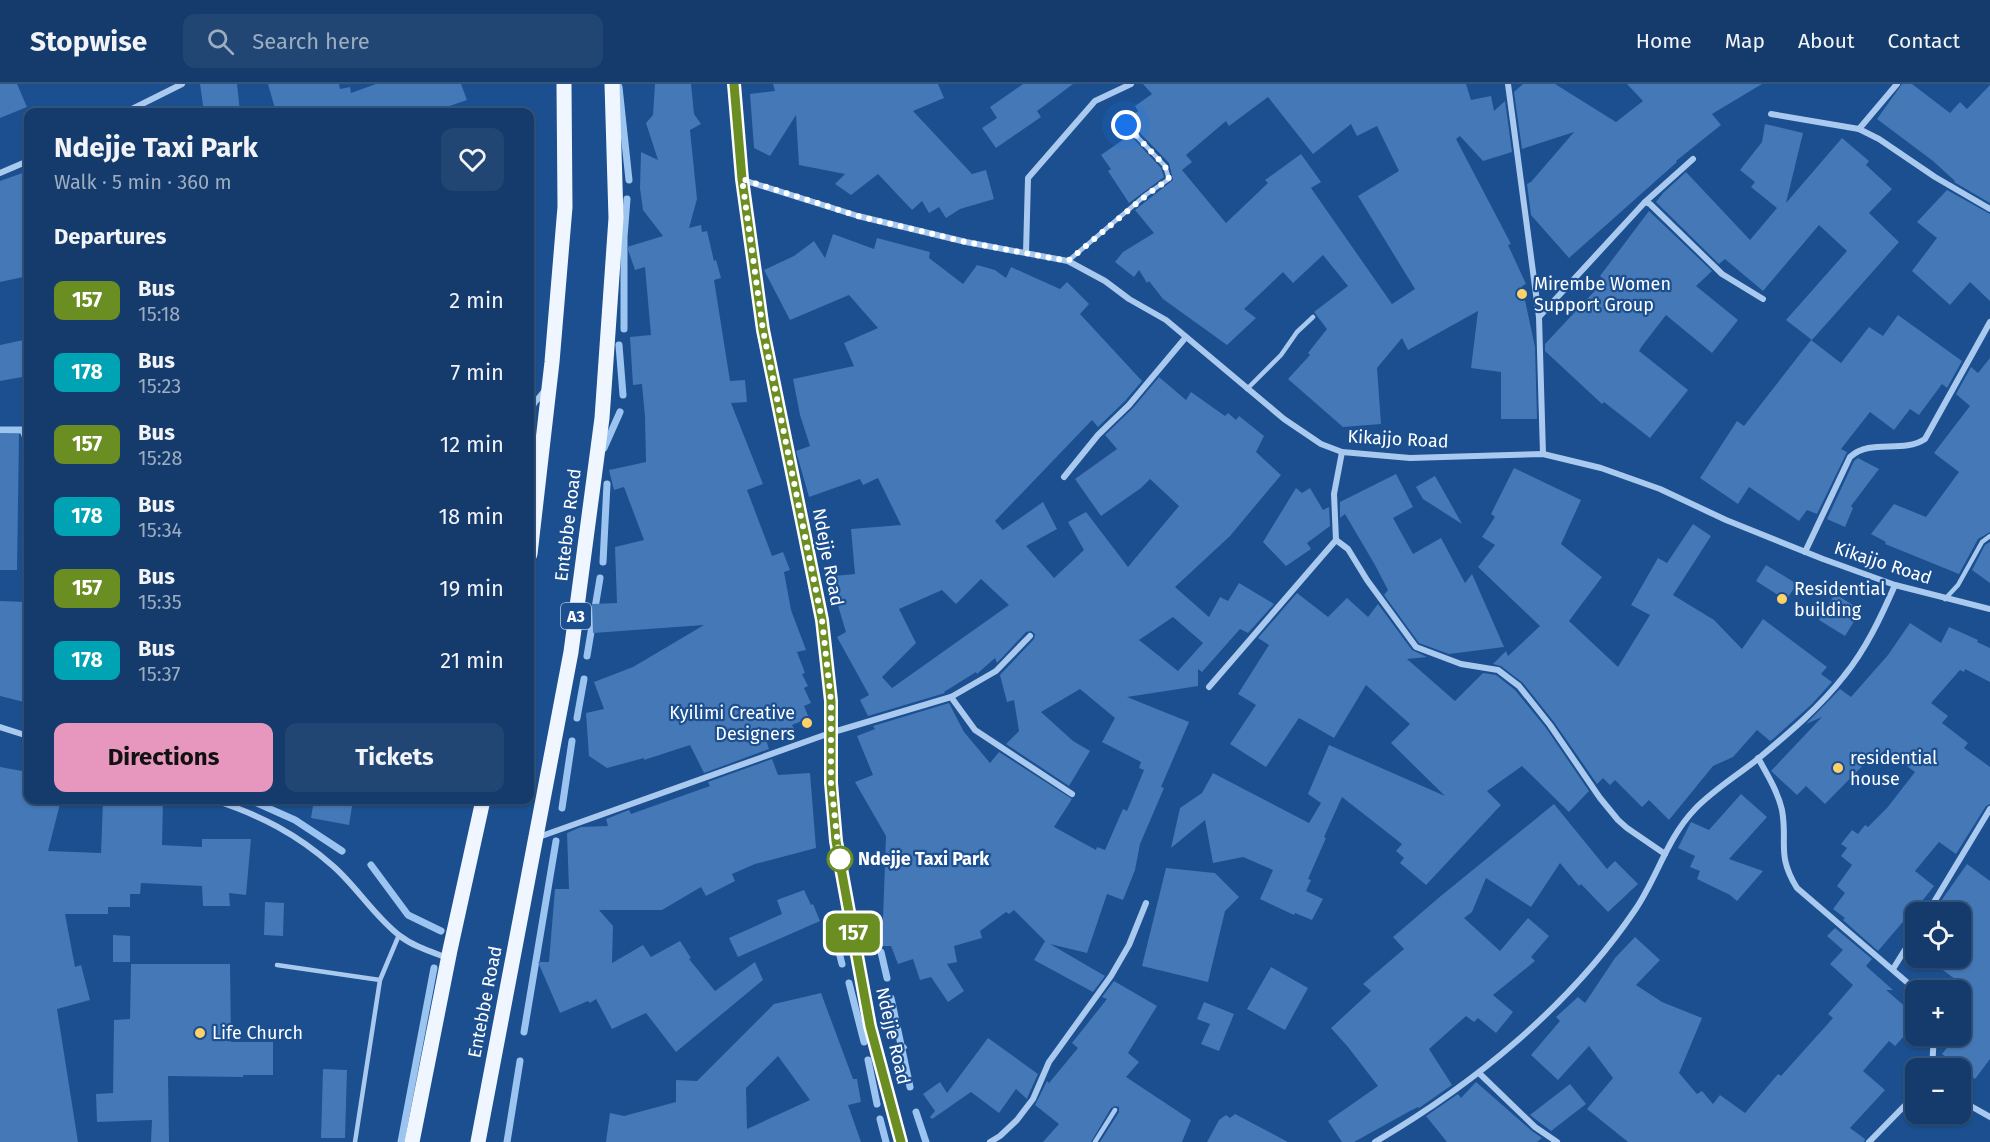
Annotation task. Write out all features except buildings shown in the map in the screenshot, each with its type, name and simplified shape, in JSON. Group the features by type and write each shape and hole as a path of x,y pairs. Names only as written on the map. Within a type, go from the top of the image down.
{"main road":[{"name":"Entebbe Road","path":"534,520 550,385 565,207 564,84"},
{"name":"Entebbe Road","path":"478,1142 571,652 602,417 616,218 612,84"},
{"path":"412,1142 482,804"}],"street":[{"path":"134,108 182,84"},
{"name":"Ndejje Road","path":"734,84 742,179 763,330 822,620 831,701 831,783 836,841 870,1026 901,1142"},
{"path":"1026,253 1028,178 1095,101 1131,84"},
{"path":"1508,84 1539,317 1543,454"},
{"path":"1859,129 1897,84"},
{"path":"1771,114 1859,129 1990,209"},
{"path":"1539,317 1645,202 1693,159"},
{"path":"0,173 24,163"},
{"name":"Kikajjo Road","path":"742,179 858,216 966,242 1068,261 1105,281 1129,299 1166,320 1247,389 1302,431 1321,444 1342,452 1410,458 1543,454 1602,468 1660,489 1726,520 1805,552 1895,585 1990,609"},
{"path":"1645,202 1650,204 1722,274 1763,299"},
{"path":"1805,552 1850,456 1859,448 1913,445 1925,439 1990,322"},
{"path":"1064,477 1098,435 1129,405 1186,337"},
{"path":"534,401 550,385"},
{"path":"1209,687 1336,540 1334,494 1342,452"},
{"path":"1336,540 1348,549 1367,580 1416,647 1461,664 1498,670 1519,686 1618,820 1665,854"},
{"path":"1375,1142 1479,1072 1550,1010 1597,959 1635,909 1670,843 1695,808 1758,758 1816,707 1845,676 1868,641 1895,585"},
{"path":"536,838 830,733 951,697 996,671 1030,636"},
{"path":"951,697 975,730 1072,794"},
{"path":"0,727 24,735"},
{"path":"1758,758 1772,783 1782,810 1784,859 1788,873 1797,888 1905,980"},
{"path":"224,804 282,828 307,845 334,868 399,935 415,946 445,957 450,950"},
{"path":"1934,902 1990,809"},
{"path":"990,1142 1017,1120 1033,1099 1049,1062 1111,976 1129,945 1146,903"},
{"path":"1893,969 1905,950"},
{"path":"1479,1072 1534,1127 1557,1142"},
{"path":"1869,1142 1905,1105"},
{"path":"1971,1106 1990,1117"}],"lane":[{"path":"1068,261 1169,179 1165,166 1126,125"},
{"path":"1247,389 1281,355 1297,332 1312,317"},
{"path":"534,406 537,400"},
{"path":"1945,599 1958,585 1982,543 1990,536"},
{"path":"356,1142 380,980 399,935"},
{"path":"277,965 380,980"},
{"path":"1095,1142 1115,1110"}],"path":[{"path":"897,1051 907,1046"}],"waterway":[{"path":"619,87 629,180"},
{"path":"624,329 624,237 627,199"},
{"path":"619,345 623,395"},
{"path":"604,448 620,412"},
{"path":"0,430 23,430 24,433"},
{"path":"603,562 607,484"},
{"path":"587,656 600,578"},
{"path":"577,718 584,679"},
{"path":"562,808 572,741"},
{"path":"259,804 295,820 342,851"},
{"path":"524,1032 556,841"},
{"path":"371,865 408,915 441,931"},
{"path":"834,932 842,964"},
{"path":"881,952 887,978"},
{"path":"401,1142 434,968"},
{"path":"849,983 864,1042"},
{"path":"891,998 910,1087"},
{"path":"868,1060 877,1104"},
{"path":"507,1142 520,1061"},
{"path":"916,1112 926,1142"},
{"path":"880,1119 886,1142"}],"bus line":[{"name":"157","path":"734,84 742,179 763,330 822,620 831,701 831,783 836,841 870,1026 901,1142"}],"place":[{"name":"Mirembe Women Support Group","path":"1522,294"},
{"name":"Residential building","path":"1782,599"},
{"name":"Kyilimi Creative Designers","path":"807,723"},
{"name":"residential house","path":"1838,768"},
{"name":"Ndejje Taxi Park","path":"840,859"},
{"name":"Life Church","path":"200,1033"}],"route":[{"path":"840,859 840,864 831,783 831,701 822,620 763,330 742,179 858,216 966,242 1068,261 1169,179 1165,166 1126,125"}]}
